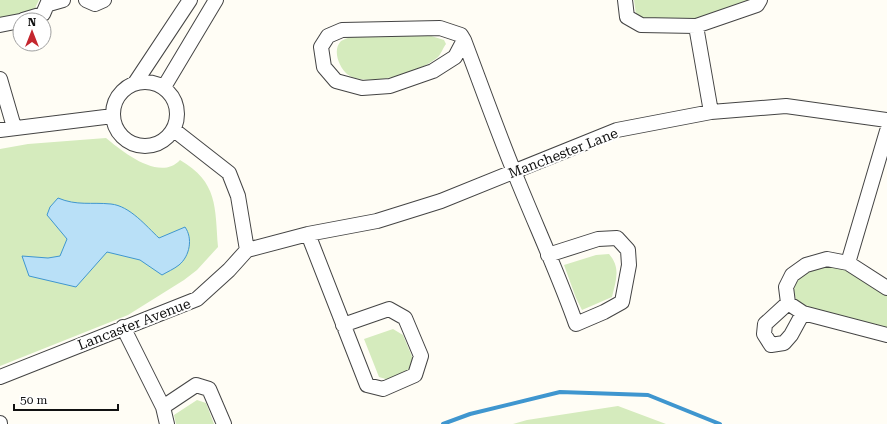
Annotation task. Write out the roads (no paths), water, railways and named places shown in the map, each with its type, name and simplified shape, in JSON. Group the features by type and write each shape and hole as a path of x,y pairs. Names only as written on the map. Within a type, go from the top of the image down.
{"street":[{"path":"44,12 49,2 63,0"},
{"path":"86,0 95,4 104,0"},
{"path":"135,83 150,82 164,87 170,92 177,106 178,114 174,130 162,142 150,146 138,146 123,138 118,131 113,116 116,99 121,92 135,83 190,0"},
{"path":"164,87 216,0"},
{"path":"625,0 627,17 641,25 696,26 757,4 760,0"},
{"path":"0,25 12,22"},
{"path":"696,26 711,112"},
{"path":"464,40 455,57 433,71 390,86 362,88 336,81 324,67 321,48 328,36 342,30 440,28 462,35 464,40 514,172 548,255 566,293 576,324 622,302 627,277 628,250 617,238 598,239 548,255"},
{"path":"0,79 7,129 113,116"},
{"name":"Manchester Lane","path":"247,250 308,234 377,221 441,201 617,130 711,112 786,106 887,120"},
{"path":"174,130 228,173 238,196 247,250"},
{"path":"848,263 887,131"},
{"path":"308,234 343,325 367,385 383,389 415,375 421,356 405,318 389,310 343,325"},
{"name":"Lancaster Avenue","path":"0,377 123,327 197,299 229,270 247,250"},
{"path":"887,288 848,263 827,259 806,265 792,274 786,287 788,303 803,313 887,335"},
{"path":"788,303 765,324 764,334 771,345 784,343 791,335 803,313"},
{"path":"123,327 163,407 167,424"},
{"path":"163,407 196,385 209,388 224,424"}],"water":[{"path":"58,198 71,202 104,203 125,208 159,238 185,227 190,241 186,257 179,265 162,275 140,260 107,252 76,287 29,276 22,256 48,258 60,256 67,239 47,215 50,207"}],"waterway":[{"path":"443,424 470,414 560,392 648,395 720,424"}]}
